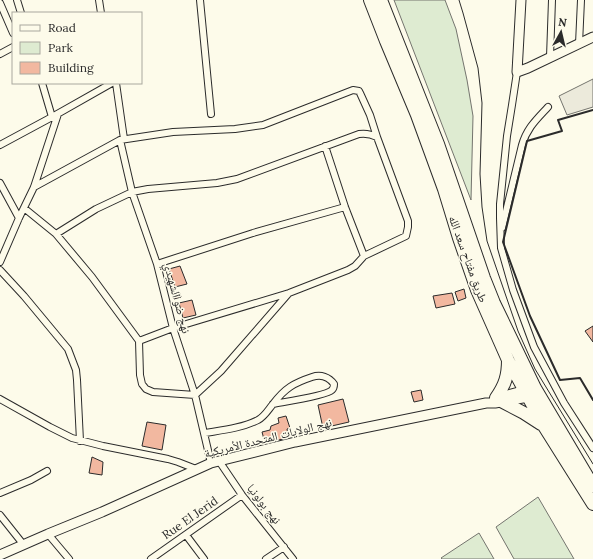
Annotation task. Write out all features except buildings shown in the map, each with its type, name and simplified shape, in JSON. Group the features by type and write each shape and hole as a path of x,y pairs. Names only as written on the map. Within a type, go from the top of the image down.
{"highway":[{"name":"طريق مفتاح سعد الله","path":"370,0 417,115 444,189 477,290 508,360 532,392 593,486"},
{"name":"طريق مفتاح سعد الله","path":"381,0 438,144 486,284 532,392 544,426 593,504"},
{"path":"508,360 506,380 495,401 524,412 544,426"}],"street":[{"path":"17,0 21,12"},
{"path":"99,0 101,12"},
{"path":"200,0 211,114"},
{"path":"521,0 517,72 507,136 502,187 500,218 501,248 523,318 534,347 564,403 593,448"},
{"path":"550,57 552,0"},
{"path":"579,44 581,0"},
{"path":"0,3 12,31"},
{"path":"517,72 593,37"},
{"path":"0,54 12,48"},
{"path":"42,84 52,117"},
{"path":"0,145 110,84"},
{"name":"نهج ضو الشهيدي","path":"116,84 122,140 132,192 157,264 173,328 215,462"},
{"path":"34,188 122,140 173,132 235,129 263,125 353,90 359,91 370,115 408,221 406,236 364,256 355,266 348,270 289,293 173,328 140,341"},
{"path":"500,237 522,145 530,128 548,107"},
{"path":"0,262 34,188 58,114"},
{"path":"56,234 96,210 132,192 229,181 272,167 359,134 371,134 377,137"},
{"path":"325,146 345,207 364,256"},
{"path":"0,183 19,218"},
{"path":"157,264 253,233 345,207"},
{"path":"24,208 56,234 92,277 140,341 140,375 142,384 146,389 153,392 195,395 221,371 289,293"},
{"path":"0,270 24,296 68,349 78,380 80,440"},
{"path":"205,433 228,429 260,419 267,413 273,404 286,388 300,381 317,376 327,377 334,384 332,390 324,393 273,404"},
{"name":"نهج الولايات المتحدة الأمريكية","path":"0,555 215,462 295,442 532,392"},
{"path":"0,399 60,432 80,440 168,459 196,469"},
{"name":"نهج بولونيا","path":"215,462 293,559"},
{"path":"0,493 31,480 47,471"},
{"name":"Rue El Jerid","path":"151,559 242,495"},
{"path":"0,515 23,544"},
{"path":"48,534 69,559"},
{"path":"186,535 204,559"},
{"path":"266,559 284,547"}],"green space":[{"path":"394,0 445,0 456,29 473,116 471,200"},
{"path":"538,497 574,559 514,559 496,527"},
{"path":"479,533 494,559 441,558"}],"shaded area":[{"path":"593,79 593,107 567,115 559,96"}],"tram line":[{"path":"459,0 478,68 482,103 480,174 482,207 487,241 518,331 535,369 593,464"}],"wall":[{"path":"593,110 558,120 562,131 527,141 503,242 530,316 560,380 580,378 593,400"}]}
